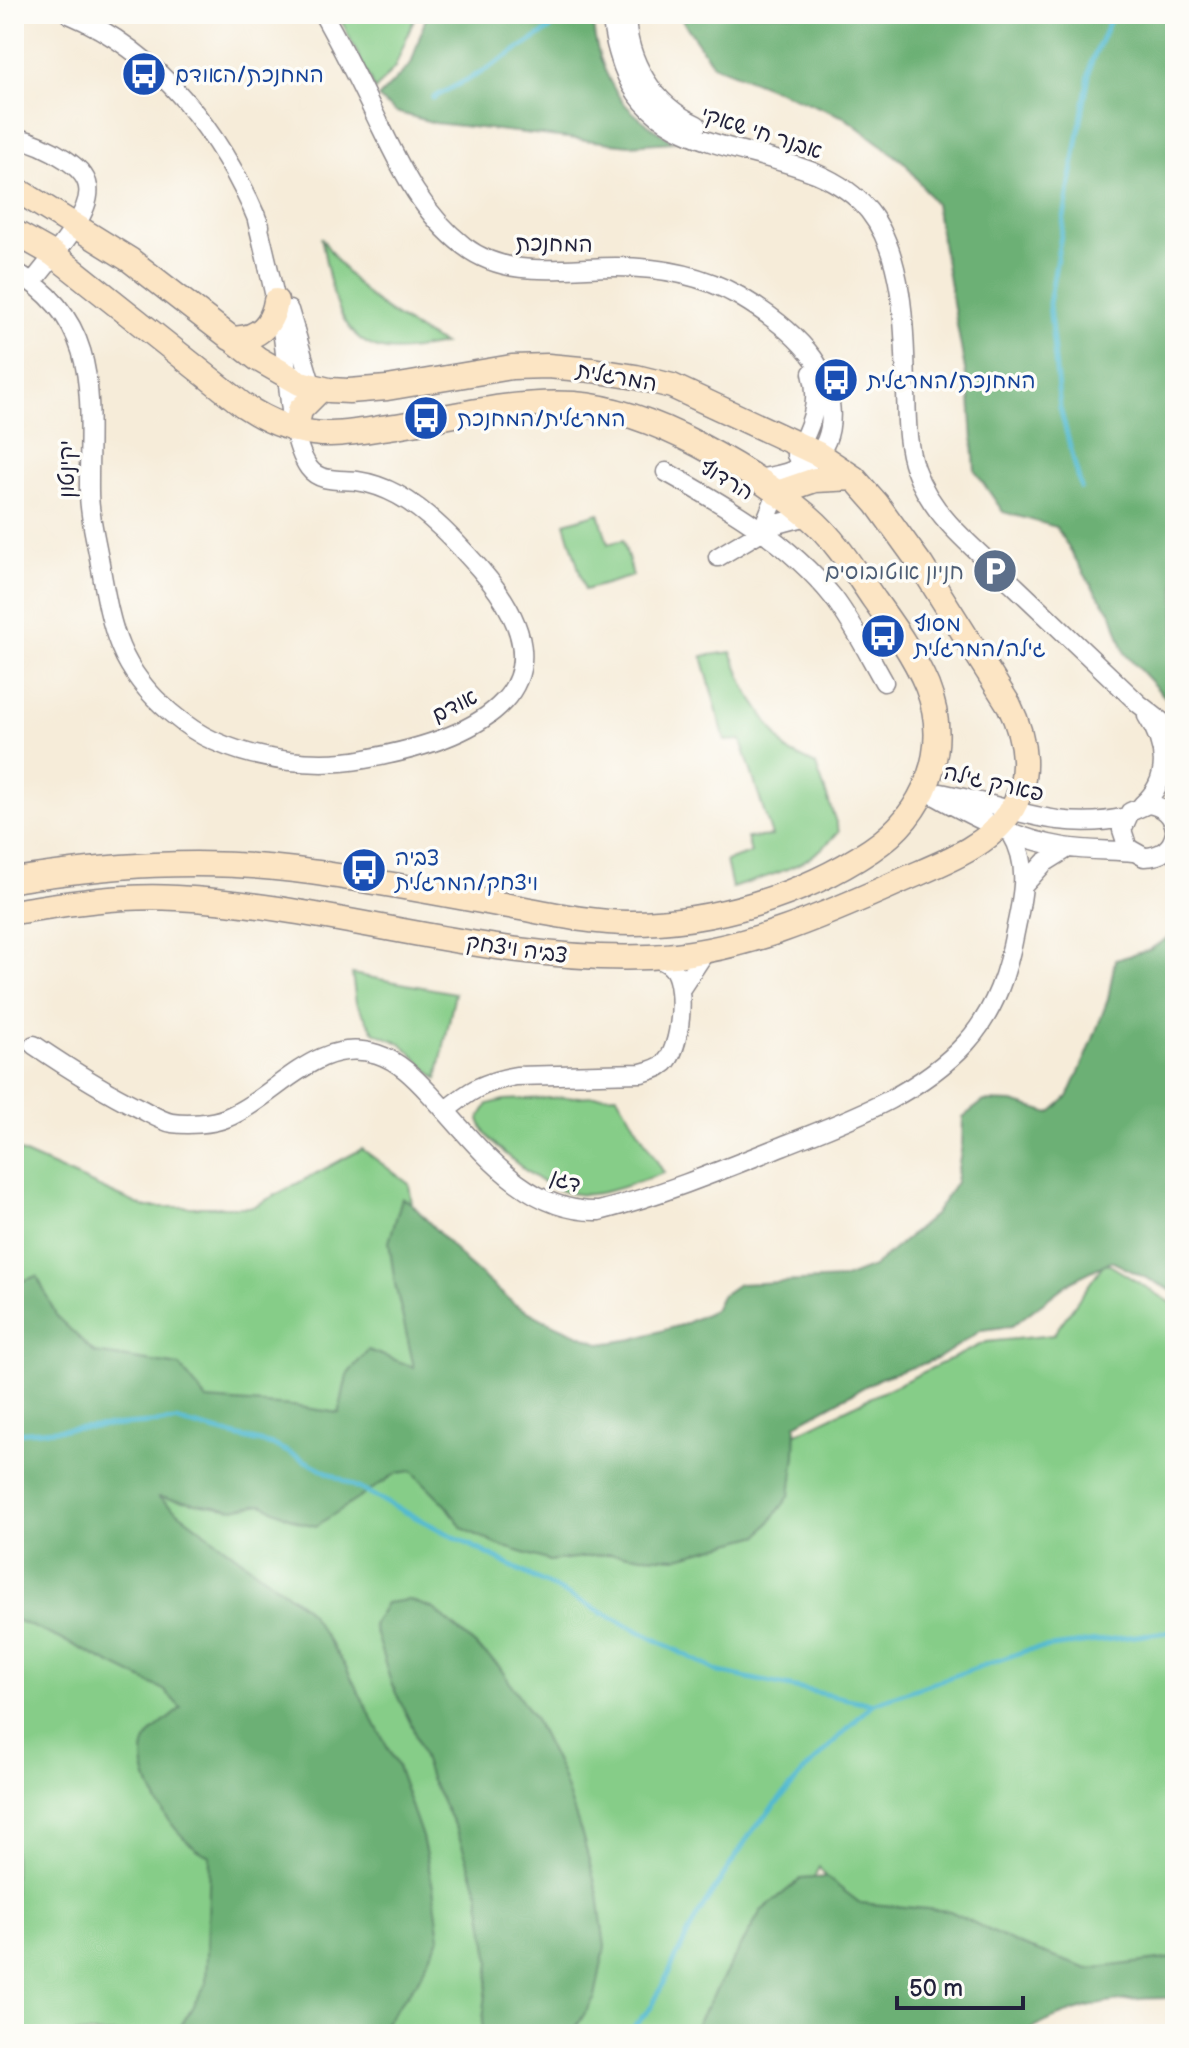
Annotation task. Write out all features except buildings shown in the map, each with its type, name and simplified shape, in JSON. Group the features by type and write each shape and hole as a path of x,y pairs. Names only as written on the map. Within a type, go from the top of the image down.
{"street":[{"path":"69,14 116,37 147,60 177,91 209,132 256,216 275,264 303,362 317,388 300,410 296,430"},
{"name":"המחנכת","path":"323,14 416,195 465,247 486,260 509,268 618,267 695,277 738,295 780,324 803,346 822,375 830,401 828,431 809,449"},
{"name":"אבנר חי שאקי","path":"612,14 615,40 626,74 646,106 664,121 715,144 828,178 857,198 870,213 892,258 905,344 909,447 923,489 950,525 1139,704 1162,722 1175,739"},
{"name":"אבנר חי שאקי","path":"626,14 627,33 638,68 655,94 675,113 708,130 833,169 852,181 880,208 897,238 907,275 909,295 905,344"},
{"path":"14,137 55,152 81,172 86,179 88,194 85,209 33,282"},
{"name":"המרגלית","path":"14,188 130,260 230,338 288,378 317,388 343,391 387,388 512,367 592,370 672,386 809,449 854,478 877,504 921,565 1014,715 1022,737 1024,765 1021,787 1007,824"},
{"path":"256,216 276,301 296,430 312,472"},
{"name":"המרגלית","path":"14,232 53,254 231,396 263,417 296,430 323,434 355,432 502,408 574,404 608,410 665,430 692,441 756,479 782,483 807,516 833,542 888,619 928,690 936,728 934,762 925,790"},
{"name":"יקינטון","path":"14,271 33,282 66,316 85,361 91,396 89,497 111,623 123,657 135,678 152,698 178,720"},
{"path":"230,338 248,337 262,330 271,319 276,301"},
{"path":"312,472 310,454 323,434"},
{"path":"782,483 804,464 809,449"},
{"name":"אודם","path":"178,720 201,736 245,753 292,761 361,760 433,742 476,725 493,714 515,686 521,668 522,649 518,629 500,592 474,563 440,528 403,497 375,485 322,478 312,472"},
{"name":"הרדוף","path":"666,472 736,512 807,569 834,599 884,682"},
{"path":"782,483 854,478"},
{"name":"הרדוף","path":"762,530 782,483"},
{"name":"הרדוף","path":"718,557 762,530 788,519 807,516"},
{"name":"אבנר חי שאקי","path":"1139,704 1160,739 1163,762 1160,784 1142,805"},
{"name":"פארק גילה","path":"925,790 1068,848 1133,852"},
{"name":"צביה ויצחק","path":"14,880 89,868 174,863 246,865 368,882 596,921 659,921 745,906 784,894 830,874 890,835 916,808 925,790"},
{"path":"1142,805 1161,807 1175,824 1170,846 1159,856 1144,857 1133,852 1123,836 1126,817 1142,805"},
{"name":"פארק גילה","path":"1007,824 1108,822 1126,817"},
{"name":"דגן","path":"34,1045 106,1093 169,1123 189,1124 223,1120 312,1062 330,1054 363,1050 394,1061 418,1081 507,1177 546,1202 582,1212 599,1211 731,1166 867,1112 941,1066 965,1044 992,1007 1002,984 1024,885 1021,852 1007,824"},
{"name":"צביה ויצחק","path":"14,912 101,900 174,897 262,907 539,953 653,957 707,949 805,921 940,863 1007,824"},
{"path":"1024,885 1044,863 1068,848"},
{"path":"680,990 707,949"},
{"path":"445,1111 469,1091 500,1079 516,1076 619,1075 655,1070 665,1063 674,1049 680,990 674,970 668,963 653,957"}],"green space":[{"path":"338,14 416,14 395,67 375,90"},
{"path":"427,14 593,14 597,46 614,89 631,111 673,142 629,145 435,123 396,112 378,98 411,64"},
{"path":"678,14 1175,14 1175,708 1125,654 1112,614 1056,527 1003,512 975,471 970,397 935,204 905,163 844,117 713,65"},
{"path":"321,237 347,273 374,300 443,344 393,351 369,345 356,335 345,322 338,306"},
{"path":"599,513 608,544 623,540 633,576 585,590 565,523"},
{"path":"731,652 747,691 787,751 816,765 839,831 816,853 791,868 732,888 726,861 751,853 747,838 772,836 741,740 725,741 702,656"},
{"path":"1175,933 1175,1292 1111,1261 1071,1281 1012,1326 982,1330 937,1359 880,1378 796,1424 790,1495 760,1535 675,1558 610,1554 550,1561 498,1545 462,1528 447,1506 412,1471 397,1473 316,1526 299,1522 262,1504 233,1509 158,1497 306,1608 344,1664 397,1766 422,1837 440,1937 417,1982 376,2034 176,2034 206,1984 210,1856 183,1837 159,1805 144,1768 143,1751 151,1733 181,1708 164,1690 14,1619 14,1284 37,1276 57,1317 95,1353 180,1366 207,1400 293,1406 339,1413 347,1375 368,1350 414,1367 389,1242 402,1198 411,1203 466,1262 514,1304 601,1344 634,1339 684,1324 714,1310 721,1296 738,1284 842,1279 873,1267 934,1215 956,1182 963,1117 984,1101 1013,1102 1050,1113 1068,1097 1108,999 1115,960 1149,950"},
{"path":"352,974 455,993 437,1079 402,1044 374,1032 356,1003"},
{"path":"617,1095 664,1173 603,1192 570,1193 535,1177 493,1142 479,1119 488,1104 504,1100"},
{"path":"14,1149 144,1207 253,1207 362,1149 409,1184 457,1502 778,1442 986,1342 1053,1335 1105,1262 1175,1305 1175,1960 1080,1975 852,1918 819,1867 736,2034 14,2034"},
{"path":"409,1600 434,1609 498,1665 535,1720 561,1773 598,1894 605,1947 595,1997 572,2034 481,2034 490,1963 479,1893 457,1831 430,1778 412,1726 391,1683 373,1625 386,1603"},
{"path":"826,1877 860,1903 950,1911 1017,1944 1088,1969 1175,1958 1175,1998 1136,1999 1096,2005 1058,2016 1023,2034 691,2034 761,1911 801,1879"}],"waterway":[{"path":"1081,488 1060,408 1049,304 1091,63 1113,14"},
{"path":"433,98 482,72 550,29"},
{"path":"14,1433 177,1421 276,1446 719,1672 872,1704"},
{"path":"628,2034 652,2006 696,1918 753,1830 802,1774 872,1704 1028,1650 1175,1631"}],"place":[{"name":"המחנכת/האודם","path":"144,74"},
{"name":"המחנכת/המרגלית","path":"836,380"},
{"name":"המרגלית/המחנכת","path":"426,418"},
{"name":"חניון אוטובוסים","path":"995,571"},
{"name":"מסוף גילה/המרגלית","path":"883,636"},
{"name":"צביה ויצחק/המרגלית","path":"364,870"}]}
